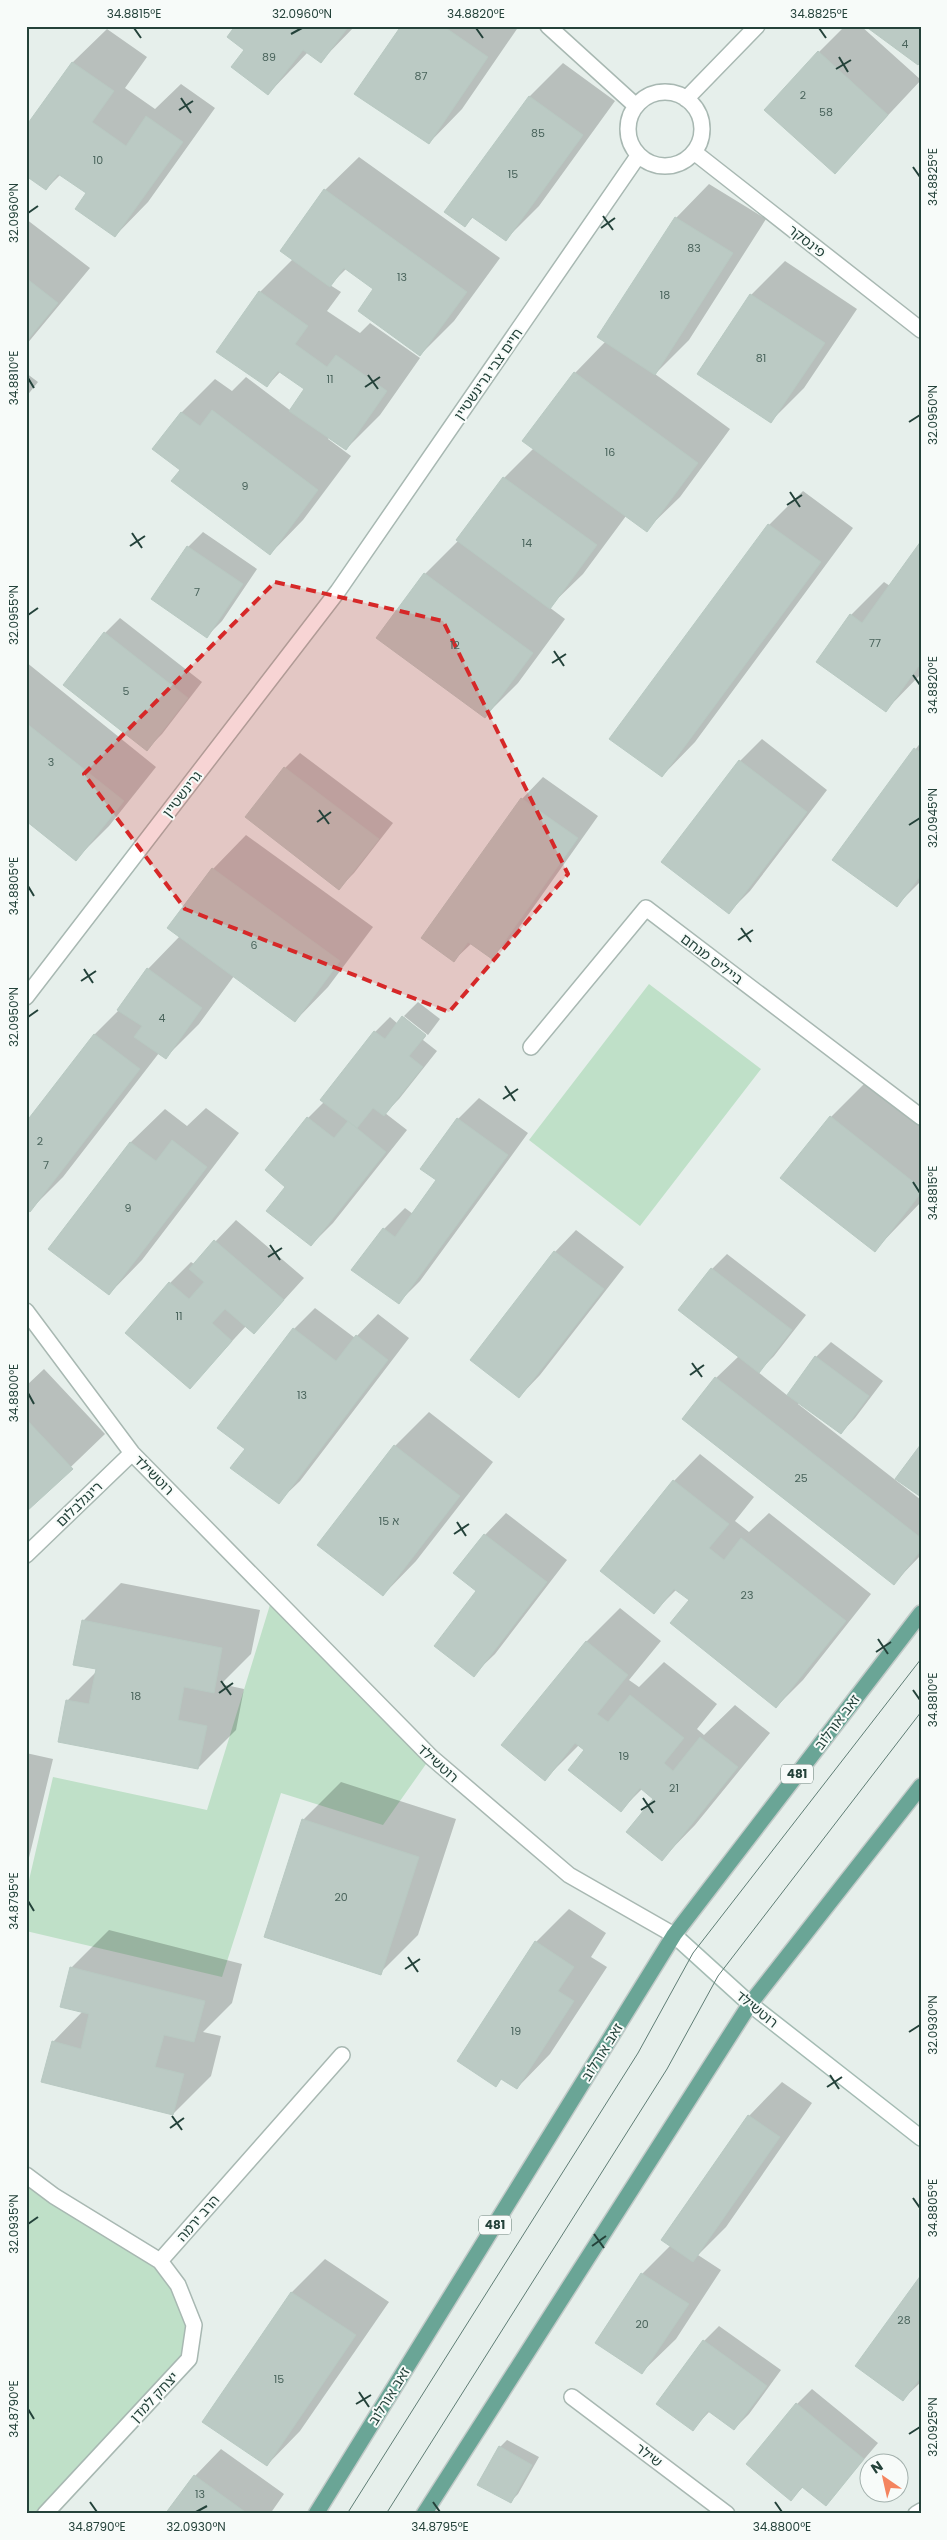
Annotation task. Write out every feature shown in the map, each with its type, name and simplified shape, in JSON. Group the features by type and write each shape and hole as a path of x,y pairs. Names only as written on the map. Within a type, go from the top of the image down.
{"main road":[{"name":"זאב אורלוב","path":"316,2514 674,1935 921,1613"},
{"path":"424,2514 750,2004 921,1786"}],"street":[{"path":"548,26 636,106"},
{"path":"686,99 757,26"},
{"path":"665,92 676,94 686,99 695,107 702,130 700,142 694,152 685,161 673,166 650,164 638,156 630,143 628,126 636,106 644,98 665,92"},
{"name":"פינסקר","path":"694,152 921,330"},
{"name":"חיים צבי גרינשטיין","path":"338,591 638,156"},
{"name":"גרינשטיין","path":"26,997 338,591"},
{"name":"בייליס מנחם","path":"531,1047 646,908 921,1117"},
{"name":"רוטשילד","path":"26,1311 132,1453 431,1757 569,1875 674,1935 750,2004 921,2138"},
{"name":"רינגלבלום","path":"26,1555 132,1453"},
{"name":"הרב ירמה","path":"160,2261 342,2054"},
{"path":"26,2175 54,2196 160,2261"},
{"name":"יצחק למדן","path":"45,2514 189,2359 194,2325 178,2285 160,2261"},
{"name":"שילר","path":"572,2397 726,2514"},
{"path":"916,2514 921,2511"}],"highlighted area":[{"path":"275,582 443,621 568,874 449,1012 185,909 84,774"}],"green space":[{"path":"649,984 761,1069 640,1226 529,1140"},
{"path":"273,1595 431,1757 383,1825 281,1793 222,1977 26,1931 26,1893 53,1777 207,1810"},
{"path":"26,2175 160,2261 194,2325 189,2359 45,2514 26,2514"}],"building":[{"path":"235,26 349,26 321,63 303,50 268,95 231,67 244,50 227,37"},
{"path":"401,26 443,26 488,57 429,144 354,94"},
{"path":"865,26 921,26 921,61 918,65"},
{"path":"818,51 888,115 835,174 764,110"},
{"path":"72,62 114,91 92,122 126,146 146,116 183,142 115,237 75,209 86,193 58,174 46,190 26,176 26,126"},
{"path":"529,96 583,135 506,241 472,217 465,227 444,212"},
{"path":"324,189 467,292 420,356 358,311 373,289 344,268 330,287 280,251"},
{"path":"675,217 733,253 655,375 597,337"},
{"path":"26,278 58,303 26,342"},
{"path":"259,291 308,326 295,344 327,367 336,355 387,391 346,450 289,411 304,389 278,371 267,387 216,352"},
{"path":"750,294 825,343 771,423 697,374"},
{"path":"574,372 698,463 647,532 522,441"},
{"path":"212,410 318,490 270,555 171,481 180,470 152,449 181,412 200,426"},
{"path":"503,477 597,545 550,609 456,540"},
{"path":"768,524 821,562 662,777 609,739"},
{"path":"921,541 921,663 886,712 816,662 850,614 862,623"},
{"path":"187,546 243,584 207,638 151,599"},
{"path":"424,573 533,653 485,718 376,638"},
{"path":"104,632 188,698 147,751 63,685"},
{"path":"26,723 124,801 76,861 26,821"},
{"path":"914,748 921,753 921,875 897,907 832,860"},
{"path":"739,760 807,812 729,914 661,862"},
{"path":"284,767 379,839 339,890 245,817"},
{"path":"521,798 578,838 492,959 468,942 454,962 421,938"},
{"path":"212,868 340,961 295,1022 167,928"},
{"path":"147,968 202,1008 166,1059 134,1037 142,1026 117,1010"},
{"path":"402,1016 426,1035 409,1056 423,1067 384,1116 373,1108 357,1128 320,1100 374,1031 385,1039"},
{"path":"94,1034 140,1069 30,1212 26,1209 26,1122"},
{"path":"830,1116 921,1188 921,1193 875,1252 780,1178"},
{"path":"307,1117 334,1138 348,1121 386,1152 311,1246 266,1211 285,1187 265,1170"},
{"path":"457,1118 508,1155 399,1304 351,1270 383,1228 395,1237 436,1180 420,1169"},
{"path":"172,1140 207,1167 109,1295 48,1249 130,1142 156,1161"},
{"path":"214,1240 284,1300 254,1334 225,1309 212,1323 232,1341 190,1389 125,1333 169,1282 189,1299 204,1282 189,1269"},
{"path":"554,1251 604,1289 519,1398 470,1360"},
{"path":"711,1268 792,1330 759,1373 678,1310"},
{"path":"293,1328 336,1361 356,1335 388,1360 279,1504 230,1468 245,1449 217,1428"},
{"path":"815,1356 869,1396 841,1434 787,1395"},
{"path":"715,1377 921,1538 921,1550 894,1585 682,1419"},
{"path":"26,1419 73,1469 26,1512"},
{"path":"921,1444 921,1497 895,1479"},
{"path":"394,1445 460,1496 383,1596 317,1545"},
{"path":"673,1480 729,1524 709,1548 724,1560 741,1538 846,1621 776,1708 670,1623 689,1600 674,1589 654,1614 600,1571"},
{"path":"484,1534 547,1582 474,1677 434,1646 476,1591 453,1573"},
{"path":"82,1620 222,1648 214,1693 184,1687 178,1720 207,1726 198,1769 58,1742 66,1700 89,1704 96,1669 73,1665"},
{"path":"586,1641 628,1675 597,1714 608,1722 630,1695 684,1738 664,1763 673,1771 700,1737 738,1767 662,1861 626,1832 653,1799 640,1788 621,1812 568,1770 584,1750 575,1743 545,1781 501,1745"},
{"path":"302,1819 419,1857 381,1975 264,1937"},
{"path":"535,1941 574,1967 558,1991 574,2001 517,2089 501,2079 496,2087 457,2061"},
{"path":"70,1967 205,2001 194,2042 164,2035 155,2067 184,2074 173,2115 41,2082 52,2041 81,2049 89,2014 60,2007"},
{"path":"748,2115 780,2137 693,2262 661,2240"},
{"path":"641,2273 689,2304 642,2374 595,2343"},
{"path":"921,2275 921,2377 903,2401 855,2366"},
{"path":"291,2292 356,2335 267,2466 202,2422"},
{"path":"703,2340 767,2386 734,2430 708,2411 693,2431 656,2404"},
{"path":"796,2403 860,2456 860,2464 826,2506 802,2487 791,2501 746,2464"},
{"path":"499,2446 532,2465 511,2503 477,2485"},
{"path":"194,2475 248,2514 165,2514"}],"tram line":[{"path":"347,2514 638,2053 693,1953 921,1659"},
{"path":"386,2514 667,2069 718,1976 921,1712"}]}
